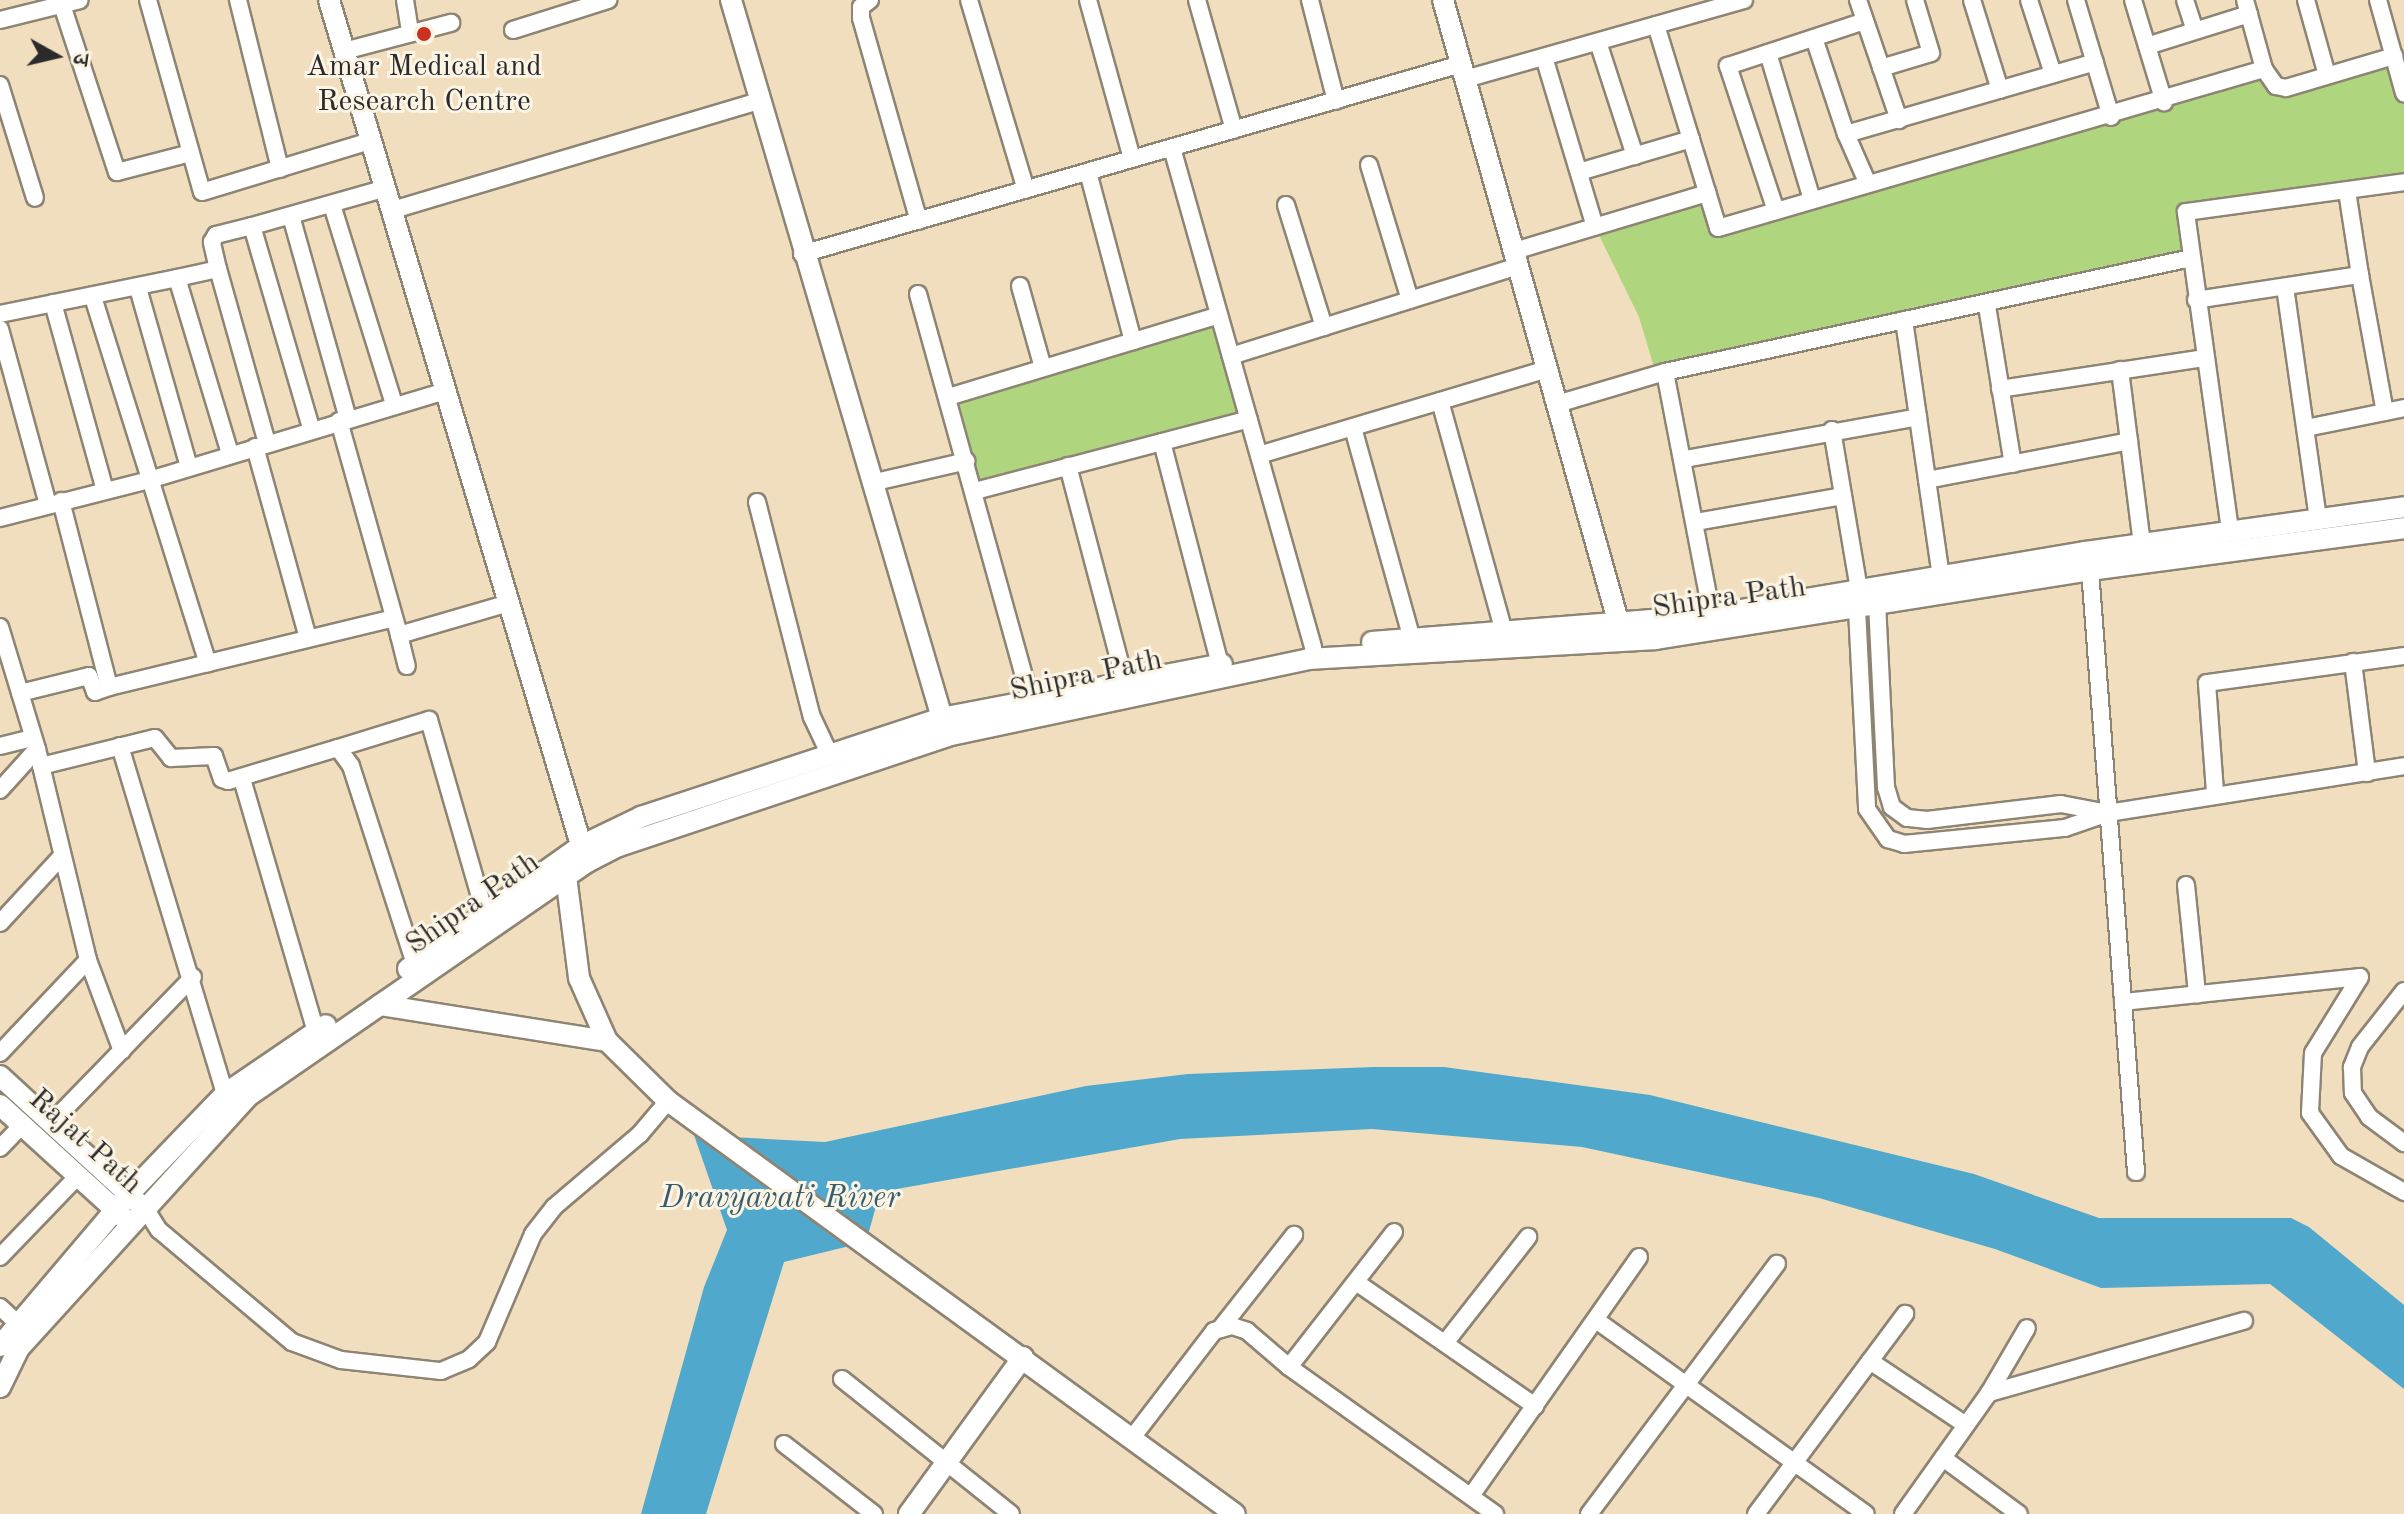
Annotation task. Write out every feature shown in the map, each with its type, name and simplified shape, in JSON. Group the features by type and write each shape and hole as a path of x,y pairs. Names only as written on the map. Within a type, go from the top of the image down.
{"street":[{"path":"0,20 80,0"},
{"path":"148,0 202,192 370,141"},
{"path":"238,0 280,169"},
{"path":"329,0 584,854"},
{"path":"405,0 410,33"},
{"path":"513,30 608,0"},
{"path":"731,0 802,254 942,718"},
{"path":"870,0 861,7 861,18 919,221"},
{"path":"969,0 1026,190"},
{"path":"1088,0 1132,159"},
{"path":"1197,0 1234,130"},
{"path":"1310,0 1336,101"},
{"path":"1443,0 1622,633"},
{"path":"1858,0 1899,120"},
{"path":"1881,68 1932,52 1915,0"},
{"path":"1972,0 2000,90"},
{"path":"2029,0 2053,74"},
{"path":"2076,0 2111,117"},
{"path":"2133,0 2164,102"},
{"path":"2185,0 2195,30"},
{"path":"2306,0 2327,75"},
{"path":"2378,0 2404,93"},
{"path":"802,254 1336,101 1544,57 1739,1"},
{"path":"62,5 117,172 191,153"},
{"path":"2147,46 2195,30 2247,7 2264,69 2271,83 2286,88 2394,56"},
{"path":"1776,211 1728,66 1865,21"},
{"path":"344,51 451,23"},
{"path":"1656,25 1718,228 2164,102 2264,69"},
{"path":"1814,38 1846,134 1868,184"},
{"path":"1598,42 1635,156"},
{"path":"1768,53 1812,200"},
{"path":"1544,57 1595,227"},
{"path":"1846,134 2095,62"},
{"path":"0,85 35,198"},
{"path":"393,210 759,101"},
{"path":"1579,172 1691,139"},
{"path":"1172,148 1313,647"},
{"path":"1369,165 1410,300"},
{"path":"1088,172 1133,341"},
{"path":"2230,530 2186,212 2404,182"},
{"path":"308,638 218,269 213,237 386,188"},
{"path":"2347,191 2385,412"},
{"path":"1231,356 1410,300 1595,227 1707,193"},
{"path":"332,205 394,404"},
{"path":"1286,205 1324,327"},
{"path":"291,216 407,666"},
{"path":"252,226 311,428"},
{"path":"1557,404 1665,372 1904,320 1987,306 2191,258"},
{"path":"0,314 138,288 218,269"},
{"path":"2196,300 2360,275"},
{"path":"177,278 230,453"},
{"path":"1020,286 1043,368"},
{"path":"2285,287 2318,518"},
{"path":"138,288 189,467"},
{"path":"918,294 967,461 1031,701"},
{"path":"93,297 208,663"},
{"path":"53,303 105,490"},
{"path":"1987,306 2013,464"},
{"path":"948,397 1219,315"},
{"path":"1904,320 1941,576"},
{"path":"0,329 109,687"},
{"path":"2000,389 2206,358"},
{"path":"1259,455 1547,369"},
{"path":"2120,370 2142,543"},
{"path":"1665,372 1685,459 1712,615"},
{"path":"0,518 149,480 311,428 445,391"},
{"path":"1440,401 1504,632"},
{"path":"2306,428 2404,408"},
{"path":"1685,459 1832,430 1918,417"},
{"path":"975,491 1249,419"},
{"path":"1353,428 1412,640"},
{"path":"1832,430 1864,601 1886,787 1892,807 1907,818 1927,820 2061,804 2108,813"},
{"path":"1927,480 2129,441"},
{"path":"1162,442 1220,664"},
{"path":"871,483 967,461"},
{"path":"1068,466 1125,682"},
{"path":"1696,522 1843,496"},
{"path":"757,502 812,717 830,755"},
{"name":"Shipra Path","path":"0,1387 19,1348 225,1094 485,914 641,817 942,718 1313,647 1504,632 1622,633 1712,615 1864,601 1941,576 2142,543 2404,507"},
{"name":"Shipra Path","path":"0,1346 17,1323 129,1210 248,1096 566,876 584,854 619,846 947,736 1309,659 1622,633 2404,528"},
{"path":"2090,570 2136,1172"},
{"path":"1864,601 1867,809 1888,839 1904,844 2065,828 2108,813 2215,792 2404,766"},
{"path":"399,635 509,603"},
{"path":"20,693 89,676 95,692 394,618"},
{"path":"0,627 37,751 88,960 122,1051"},
{"path":"2215,792 2207,683 2404,656"},
{"path":"2353,662 2367,773"},
{"path":"0,746 37,751 120,746 159,739 171,758 211,754 222,779 242,779 429,720 485,914"},
{"path":"120,746 193,977 225,1094"},
{"path":"338,748 351,766 415,964"},
{"path":"0,790 37,751"},
{"path":"242,779 316,1032"},
{"path":"0,923 61,857"},
{"path":"566,876 579,978 607,1041 674,1107 1023,1357 1235,1514"},
{"path":"2186,885 2197,994"},
{"path":"0,1053 88,960"},
{"path":"50,1124 193,977"},
{"path":"2123,1002 2360,977 2313,1053 2310,1113 2341,1156 2404,1192"},
{"path":"2404,991 2360,1047 2352,1067 2353,1093 2369,1117 2404,1143"},
{"path":"380,1005 607,1041"},
{"name":"Rajat Path","path":"0,1076 50,1124 129,1210"},
{"name":"Rajat Path","path":"0,1105 76,1178 129,1210"},
{"path":"129,1210 159,1230 292,1342 315,1353 441,1371 469,1359 487,1342 533,1234 554,1207 674,1107"},
{"path":"0,1148 22,1125"},
{"path":"0,1257 76,1178"},
{"path":"1289,1367 1394,1232"},
{"path":"1220,1329 1294,1235"},
{"path":"1445,1343 1528,1237"},
{"path":"1471,1496 1639,1257"},
{"path":"1589,1514 1777,1264"},
{"path":"1356,1282 1535,1406"},
{"path":"0,1307 17,1323"},
{"path":"1756,1514 1905,1314"},
{"path":"1596,1320 1688,1381 1866,1514"},
{"path":"1989,1393 2244,1321"},
{"path":"1903,1514 1989,1393 2027,1328"},
{"path":"1132,1438 1214,1331 1247,1331 1289,1367 1495,1514"},
{"path":"909,1514 1023,1357"},
{"path":"1870,1361 1966,1425"},
{"path":"842,1379 948,1459 999,1511"},
{"path":"784,1444 874,1514"},
{"path":"1943,1458 2019,1514"}],"green space":[{"path":"2394,56 2404,95 2404,177 2186,212 2191,258 1654,367 1639,317 1595,227 1707,193 1718,228 2265,72 2270,90"},
{"path":"1219,315 1249,419 975,490 948,397"}],"water":[{"name":"Dravyavati River","path":"1444,1067 1650,1095 1974,1174 2099,1218 2291,1218 2309,1227 2404,1305 2404,1389 2270,1284 2101,1288 1995,1249 1819,1198 1582,1147 1372,1129 1180,1139 880,1192 866,1242 784,1262 706,1514 641,1514 704,1287 727,1230 694,1135 825,1142 1086,1086 1188,1074"}],"place":[{"name":"Amar Medical and Research Centre","path":"424,34"}]}
